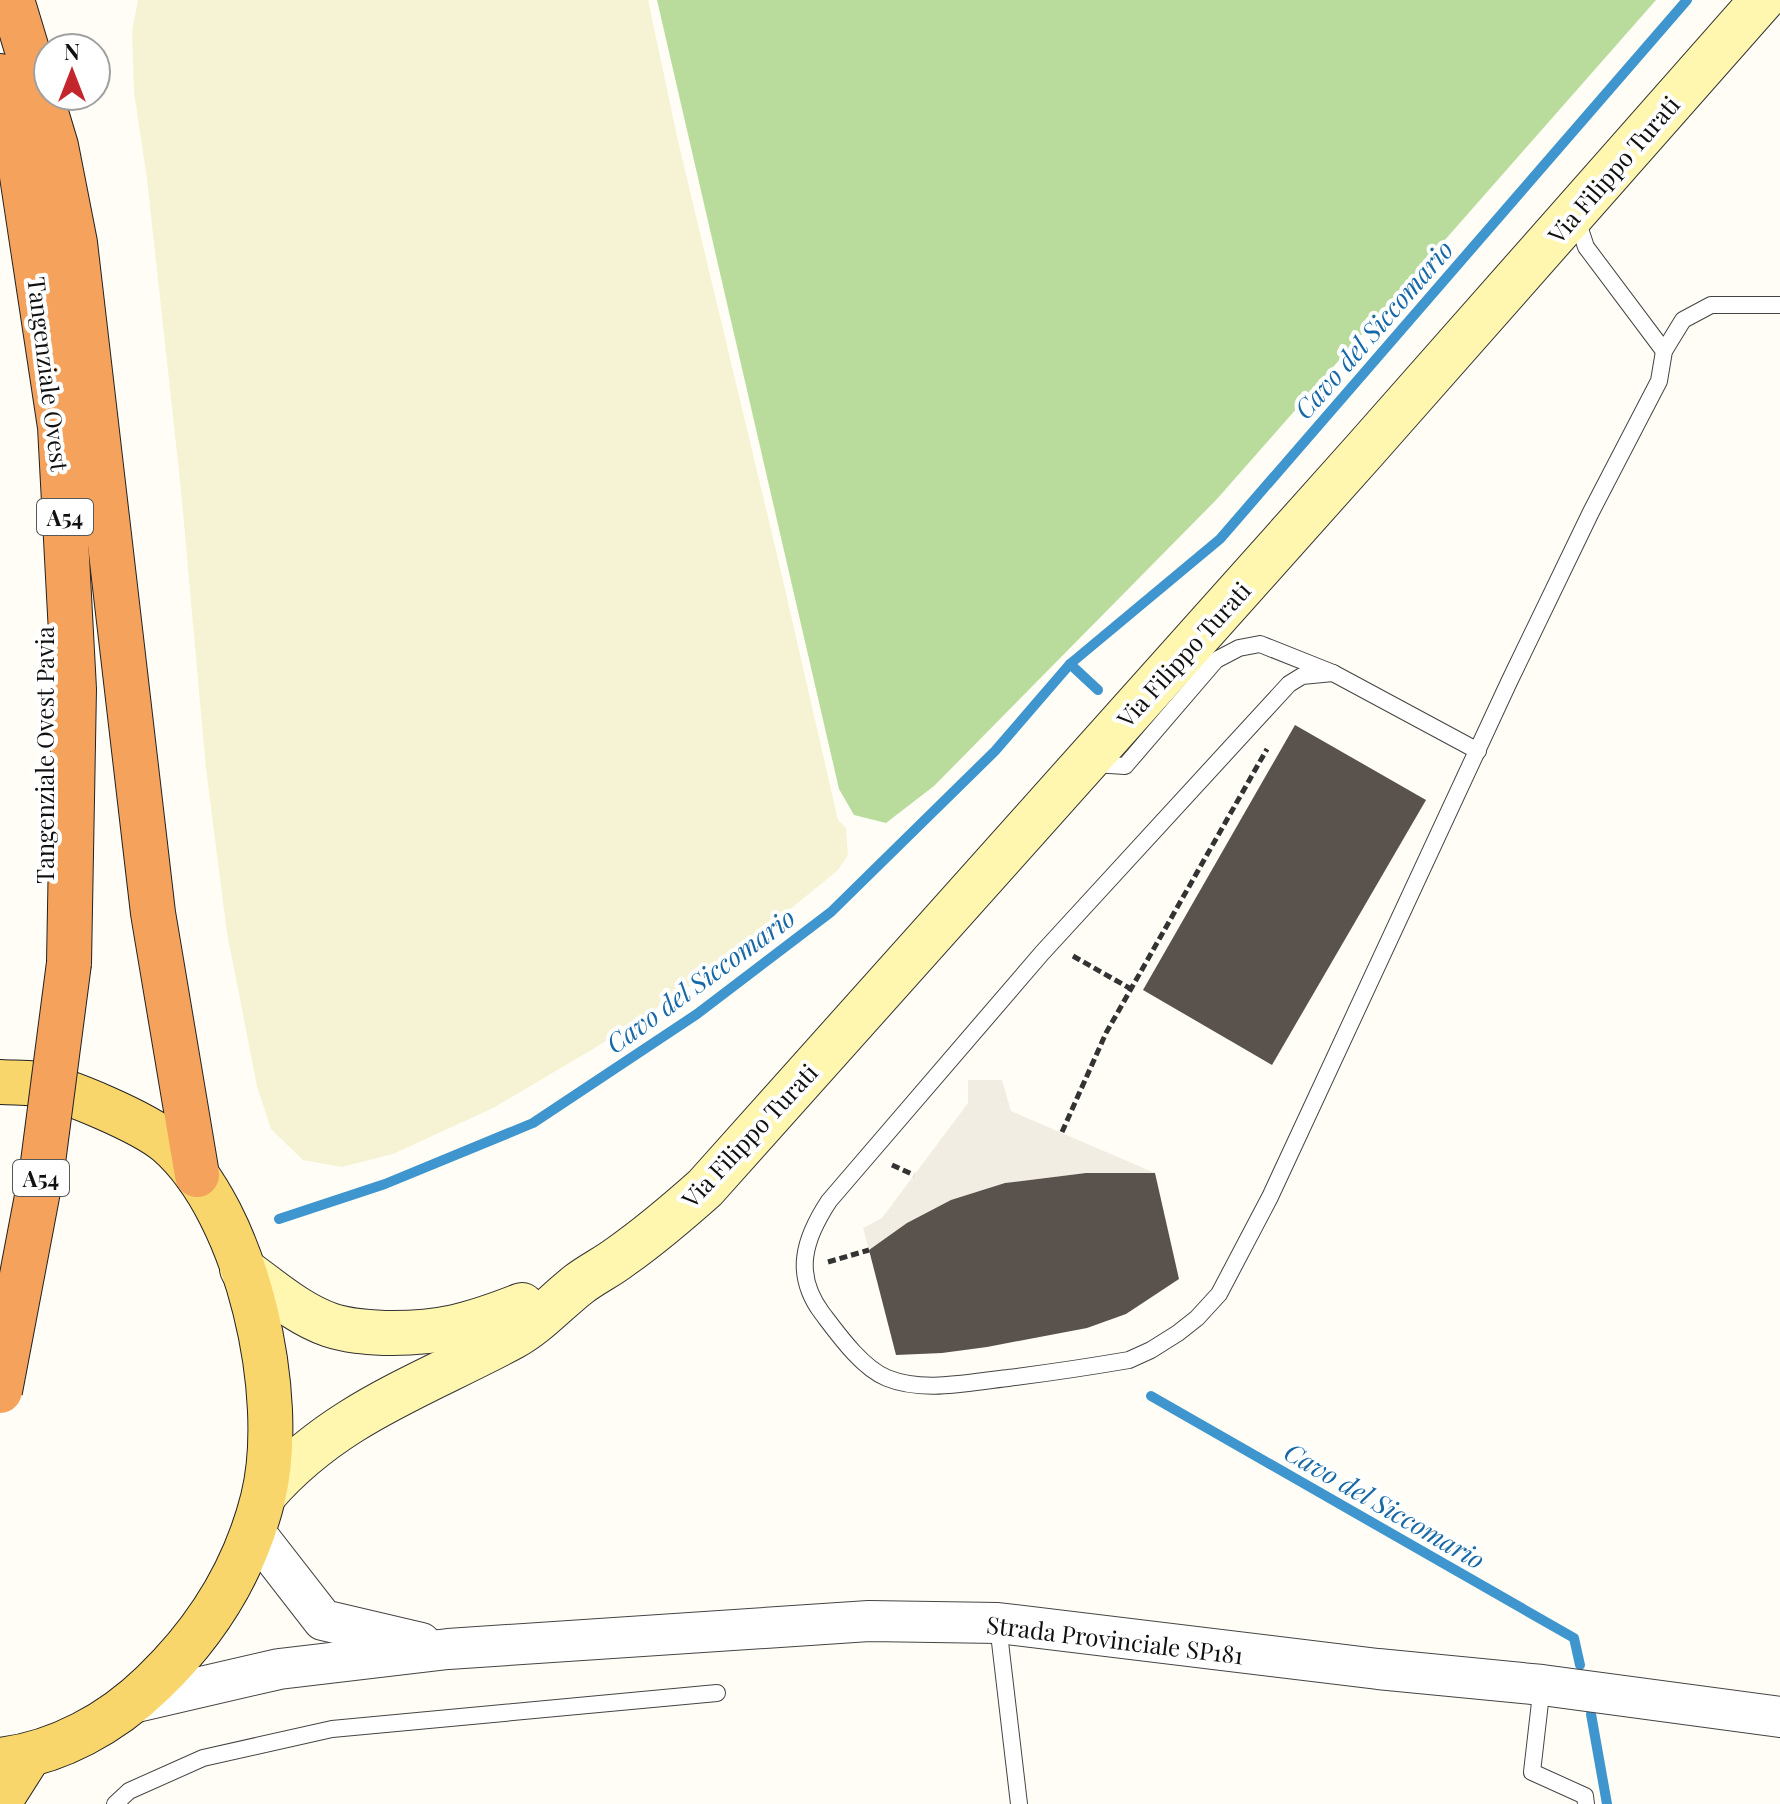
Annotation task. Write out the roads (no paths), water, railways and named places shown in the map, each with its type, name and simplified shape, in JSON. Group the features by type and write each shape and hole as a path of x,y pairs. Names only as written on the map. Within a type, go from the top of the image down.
{"highway":[{"path":"12,0 56,146 75,243 153,913 197,1175"},
{"name":"Tangenziale Ovest","path":"0,76 17,143 60,427 74,689 55,961"},
{"name":"Tangenziale Ovest Pavia","path":"0,219 35,424 49,674 48,805 55,961 0,1242"},
{"name":"A54","path":"0,1391 42,1170 55,961"}],"main road":[{"name":"Via Filippo Turati","path":"258,1512 287,1468 320,1441 406,1388 515,1335 545,1315 580,1283 621,1257 705,1188 1762,0"},
{"path":"0,1082 37,1084 135,1123 167,1142 197,1175 225,1226 242,1269 265,1350 270,1413 258,1512 228,1588 203,1629 175,1662 132,1703 74,1739 14,1758 0,1801"},
{"name":"Via Filippo Turati","path":"242,1269 299,1309 330,1325 362,1332 424,1334 476,1323 580,1283"}],"street":[{"name":"Strada Provinciale SP181","path":"258,1512 323,1620 448,1649"},
{"name":"Strada Provinciale SP181","path":"132,1703 279,1669 448,1649 869,1621 998,1623 1378,1669 1542,1685 1780,1717"}],"lane":[{"path":"1575,212 1586,247 1664,351"},
{"path":"1333,673 1302,676 1289,684 1055,938 829,1201 807,1239 804,1269 810,1295 850,1349 884,1377 909,1384 944,1385 1129,1360 1151,1350 1197,1318 1219,1294 1270,1197 1591,512 1659,381 1664,351 1683,320 1711,305 1780,305"},
{"path":"1085,763 1125,766 1216,660 1239,648 1260,644 1333,673 1478,751"},
{"path":"998,1623 1019,1804"},
{"path":"1542,1685 1532,1772 1585,1796 1586,1804"},
{"path":"115,1804 129,1791 203,1758 332,1729 717,1693"}],"waterway":[{"name":"Cavo del Siccomario","path":"279,1219 385,1184 533,1123 697,1014 831,912 995,751 1070,664 1220,539 1687,0"},
{"name":"Cavo del Siccomario","path":"1070,664 1098,690"},
{"name":"Cavo del Siccomario","path":"1151,1396 1574,1638 1580,1665"},
{"name":"Cavo del Siccomario","path":"1591,1714 1607,1804"}]}
